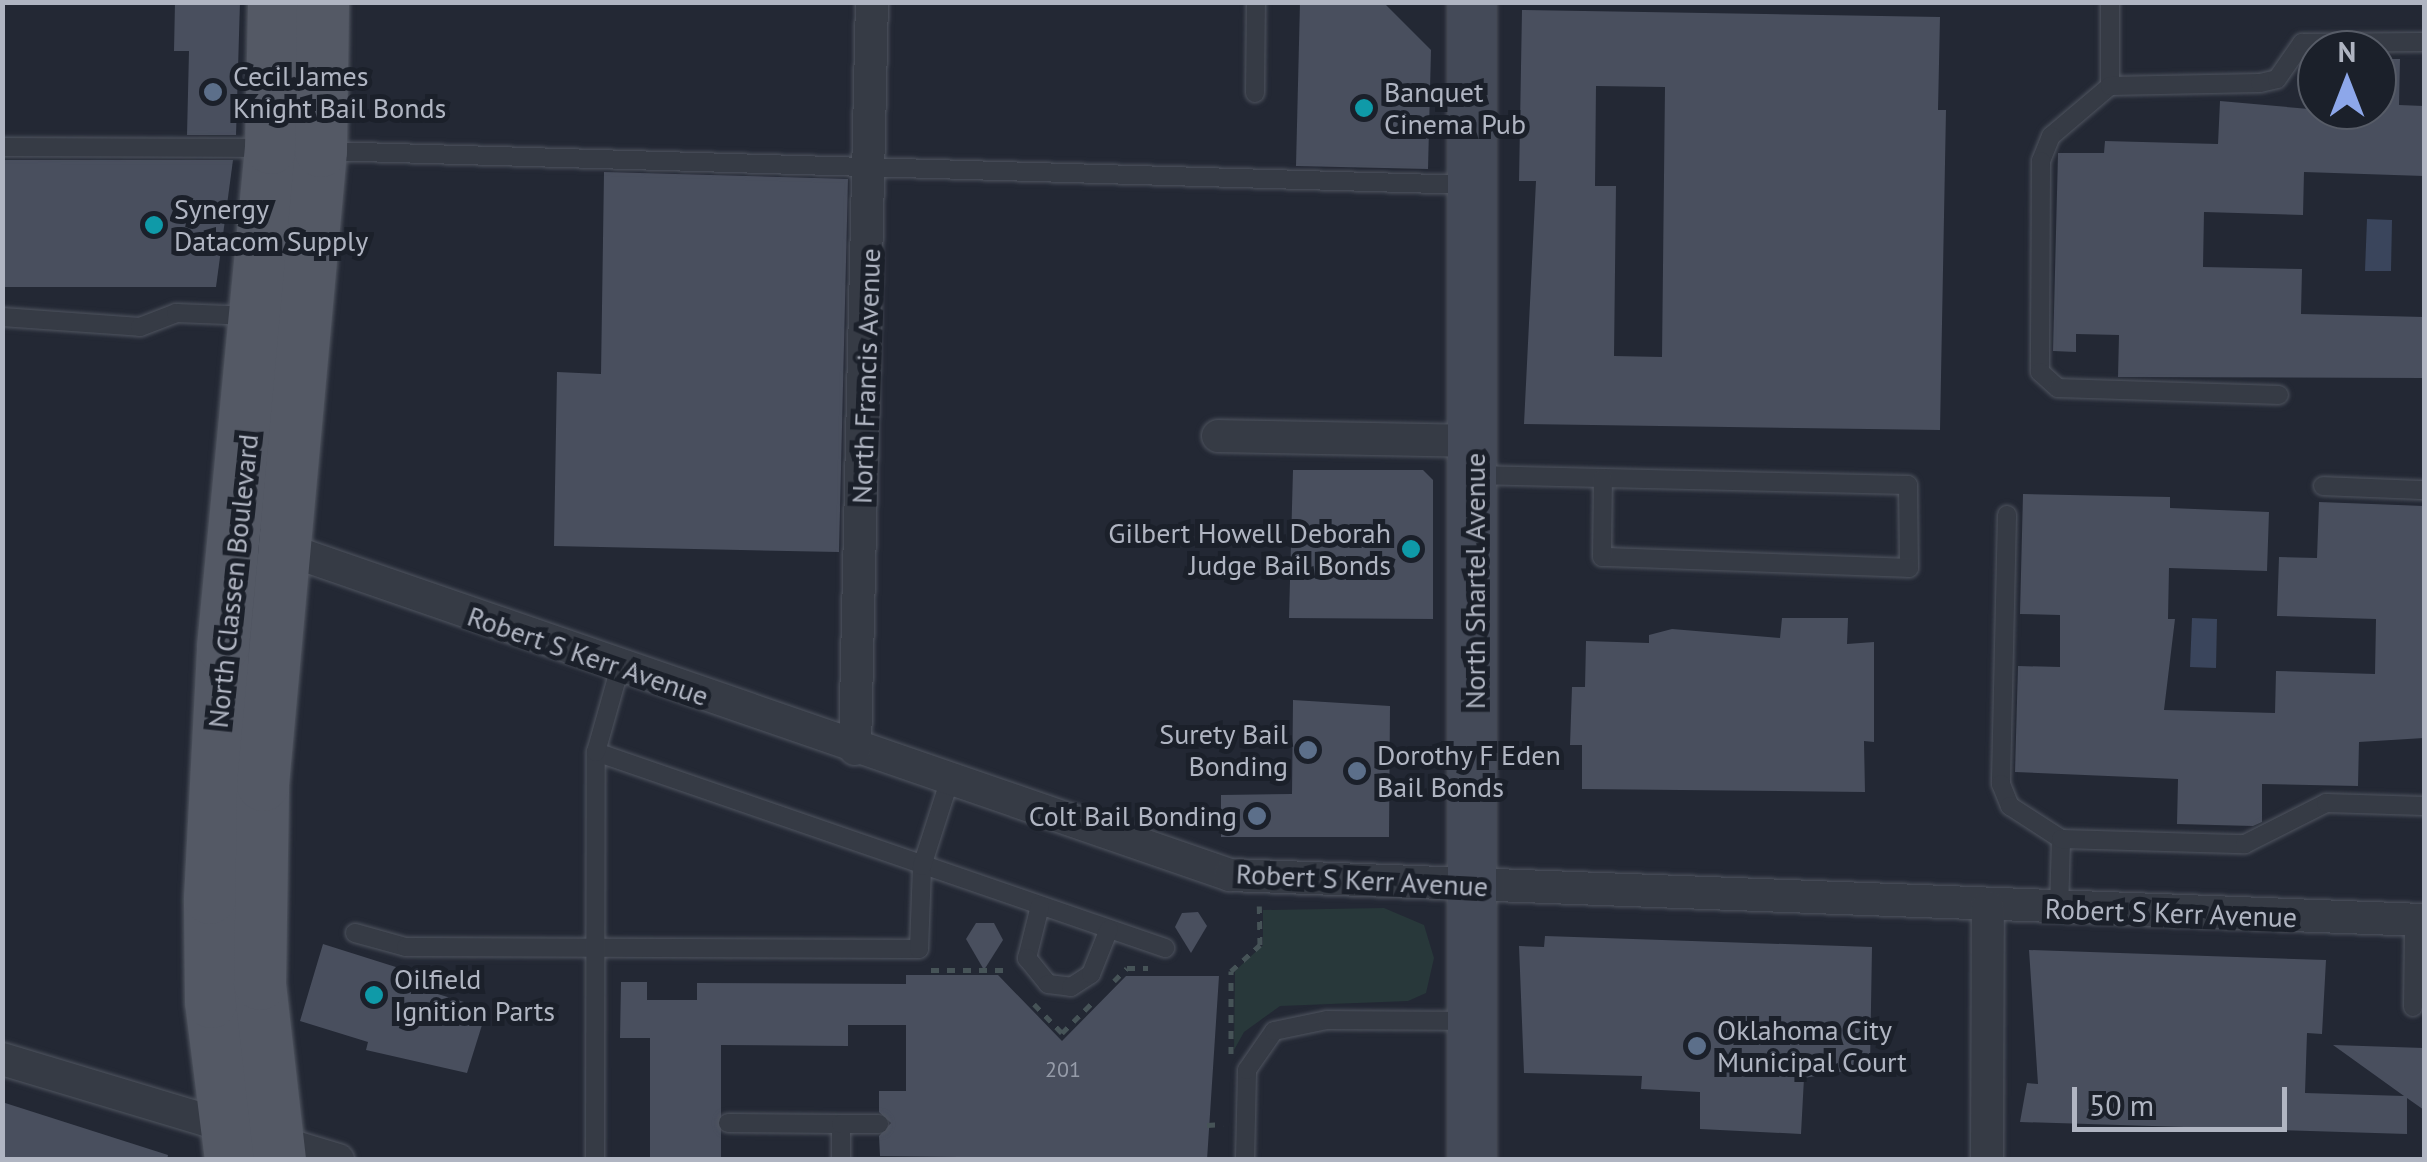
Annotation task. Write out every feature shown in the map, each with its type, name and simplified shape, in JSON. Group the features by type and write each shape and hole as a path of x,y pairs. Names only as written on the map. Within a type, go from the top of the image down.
{"main road":[{"name":"North Classen Boulevard","path":"255,1147 259,906 284,549 296,150 274,2"},
{"name":"North Classen Boulevard","path":"255,1147 211,1002 210,898 236,532 258,316 296,150 323,2"},
{"name":"North Shartel Avenue","path":"1472,2 1472,1160"}],"street":[{"name":"North Francis Avenue","path":"856,749 872,2"},
{"path":"1218,436 1475,458"},
{"name":"Robert S Kerr Avenue","path":"236,532 1213,872 2059,910 2419,920"},
{"path":"1987,1160 1988,906"},
{"path":"2,1059 255,1147 338,1160"}],"lane":[{"path":"1255,93 1256,2"},
{"path":"2110,2 2110,86"},
{"path":"2280,395 2058,388 2040,372 2041,161 2052,136 2110,86 2260,83 2277,80 2302,43 2424,42"},
{"path":"2,147 296,150 1474,185"},
{"path":"2,317 140,327 176,313 258,316"},
{"path":"1475,458 1603,478 1908,486 1909,568 1602,557 1603,478"},
{"path":"2323,486 2424,490"},
{"path":"2007,515 2000,784 2010,806 2061,839 2245,844 2326,803 2424,806"},
{"path":"596,1160 596,752 620,667"},
{"path":"596,752 1165,948"},
{"path":"355,933 406,947 919,949 922,866 949,782"},
{"path":"2059,910 2061,839"},
{"path":"1040,906 1027,958 1048,984 1071,987 1091,974 1109,929"},
{"path":"2414,1007 2419,920"},
{"path":"1245,1160 1247,1070 1274,1032 1328,1020 1473,1021"},
{"path":"728,1123 879,1124"},
{"path":"841,1160 842,1124"}],"path":[{"path":"1234,1056 1232,971 1260,944 1260,906"},
{"path":"1206,1125 1222,1124"}],"shaded area":[{"path":"1384,908 1424,925 1434,958 1426,993 1408,1001 1280,1006 1244,1032 1234,1050 1235,971 1263,945 1263,910"}],"water":[{"path":"2367,219 2392,220 2391,271 2365,271"},
{"path":"2192,618 2217,619 2216,668 2190,667"}],"building":[{"name":"Cecil James Knight Bail Bonds","path":"175,2 240,2 236,135 187,135 189,51 174,51"},
{"name":"Banquet Cinema Pub","path":"1300,2 1383,2 1431,50 1428,169 1296,166"},
{"path":"1522,10 1940,17 1938,110 1946,110 1940,430 1524,424 1536,181 1519,181","holes":["1596,86 1665,87 1662,357 1614,356 1616,186 1595,186"]},
{"path":"2400,59 2399,105 2424,106 2424,176 2304,172 2303,215 2204,212 2203,267 2302,269 2301,314 2424,317 2424,378 2118,377 2119,335 2076,334 2076,352 2053,351 2058,153 2104,153 2105,141 2218,144 2220,101 2297,108 2297,130 2397,130"},
{"name":"Synergy Datacom Supply","path":"2,160 233,160 216,287 2,287"},
{"path":"604,172 848,179 839,552 554,546 557,372 601,374"},
{"path":"1293,470 1423,470 1433,480 1433,619 1289,618"},
{"path":"2023,494 2170,497 2170,508 2269,512 2267,571 2169,568 2168,619 2175,619 2164,710 2275,713 2276,671 2375,674 2376,619 2277,616 2279,557 2317,558 2319,502 2424,506 2424,738 2359,742 2358,786 2262,784 2262,822 2253,826 2177,824 2178,779 2015,772 2018,666 2060,667 2060,615 2020,614"},
{"path":"1782,618 1848,618 1847,644 1874,642 1874,742 1864,741 1865,792 1582,789 1582,745 1570,745 1572,687 1585,687 1586,641 1649,643 1649,635 1672,629 1780,638"},
{"path":"1293,700 1390,706 1389,837 1221,837 1221,795 1292,794"},
{"path":"1198,912 1207,926 1191,953 1175,927 1182,913"},
{"path":"976,923 994,923 1003,940 984,970 966,939"},
{"name":"Oklahoma City Municipal Court","path":"1545,936 1872,947 1870,1067 1804,1078 1801,1134 1700,1129 1700,1092 1641,1089 1642,1076 1524,1073 1519,946 1544,947"},
{"name":"Oilfield Ignition Parts","path":"323,944 399,968 395,981 487,1009 467,1073 366,1050 368,1042 300,1021"},
{"path":"2029,950 2326,960 2322,1034 2307,1033 2305,1093 2404,1096 2333,1045 2424,1048 2424,1110 2407,1098 2407,1134 2020,1122 2027,1083 2038,1084"},
{"path":"906,975 998,975 1062,1041 1126,976 1219,976 1207,1160 880,1156 879,1136 891,1123 879,1112 879,1091 906,1091 906,1025 848,1025 848,1046 721,1045 721,1158 650,1158 650,1038 620,1038 621,982 647,982 647,1000 697,1000 697,983 906,984"},
{"path":"2,1102 168,1155 167,1160 2,1160"}],"place":[{"name":"Cecil James Knight Bail Bonds","path":"213,92"},
{"name":"Banquet Cinema Pub","path":"1364,108"},
{"name":"Synergy Datacom Supply","path":"154,225"},
{"name":"Gilbert Howell Deborah Judge Bail Bonds","path":"1411,549"},
{"name":"Surety Bail Bonding","path":"1308,750"},
{"name":"Dorothy F Eden Bail Bonds","path":"1357,771"},
{"name":"Colt Bail Bonding","path":"1257,816"},
{"name":"Oilfield Ignition Parts","path":"374,995"},
{"name":"Oklahoma City Municipal Court","path":"1697,1046"}]}
